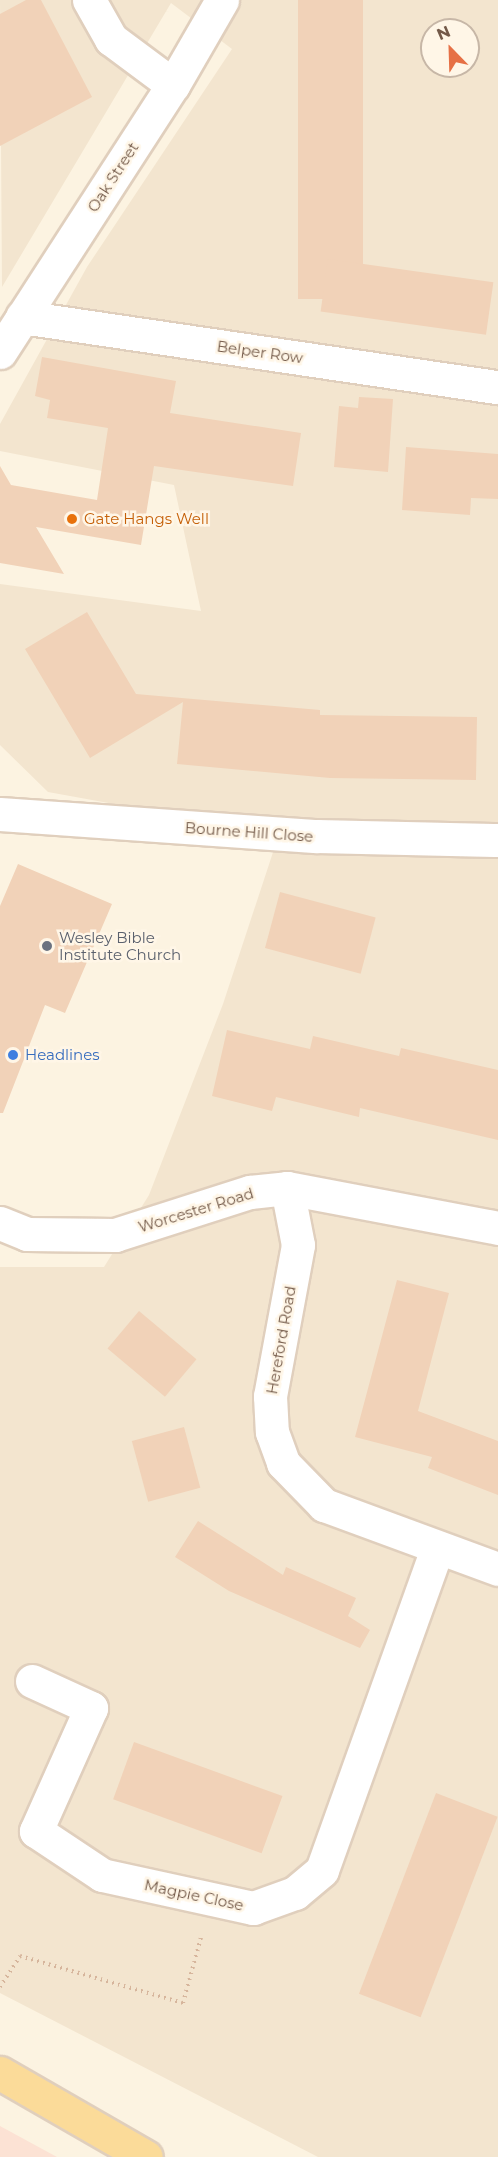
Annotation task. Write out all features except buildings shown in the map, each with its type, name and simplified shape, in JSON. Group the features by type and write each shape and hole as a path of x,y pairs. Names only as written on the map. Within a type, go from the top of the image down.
{"main road":[{"path":"0,2073 146,2157"}],"street":[{"path":"89,0 111,39 173,85"},
{"name":"Oak Street","path":"0,352 173,85 222,0"},
{"name":"Belper Row","path":"22,317 498,387"},
{"name":"Bourne Hill Close","path":"0,814 317,837 498,840"},
{"name":"Worcester Road","path":"0,1223 27,1234 115,1235 250,1192 287,1188 498,1228"},
{"name":"Hereford Road","path":"287,1188 298,1245 270,1396 272,1432 283,1463 324,1505 437,1549 498,1569"},
{"name":"Magpie Close","path":"32,1681 91,1708 36,1832 102,1875 253,1908 295,1893 322,1870 437,1549"}],"path":[{"path":"0,1987 20,1956 183,2003 212,1899"}],"shaded area":[{"path":"0,0 498,0 498,2157 318,2157 0,1993 0,1267 104,1267 149,1195 223,1004 279,834 48,792 0,745 0,584 201,611 174,485 0,451 0,424 87,267 232,49 171,3 2,287"},
{"path":"0,2126 57,2157 0,2157"}],"place":[{"name":"Gate Hangs Well","path":"72,519"},
{"name":"Wesley Bible Institute Church","path":"47,946"},
{"name":"Headlines","path":"13,1055"}]}
